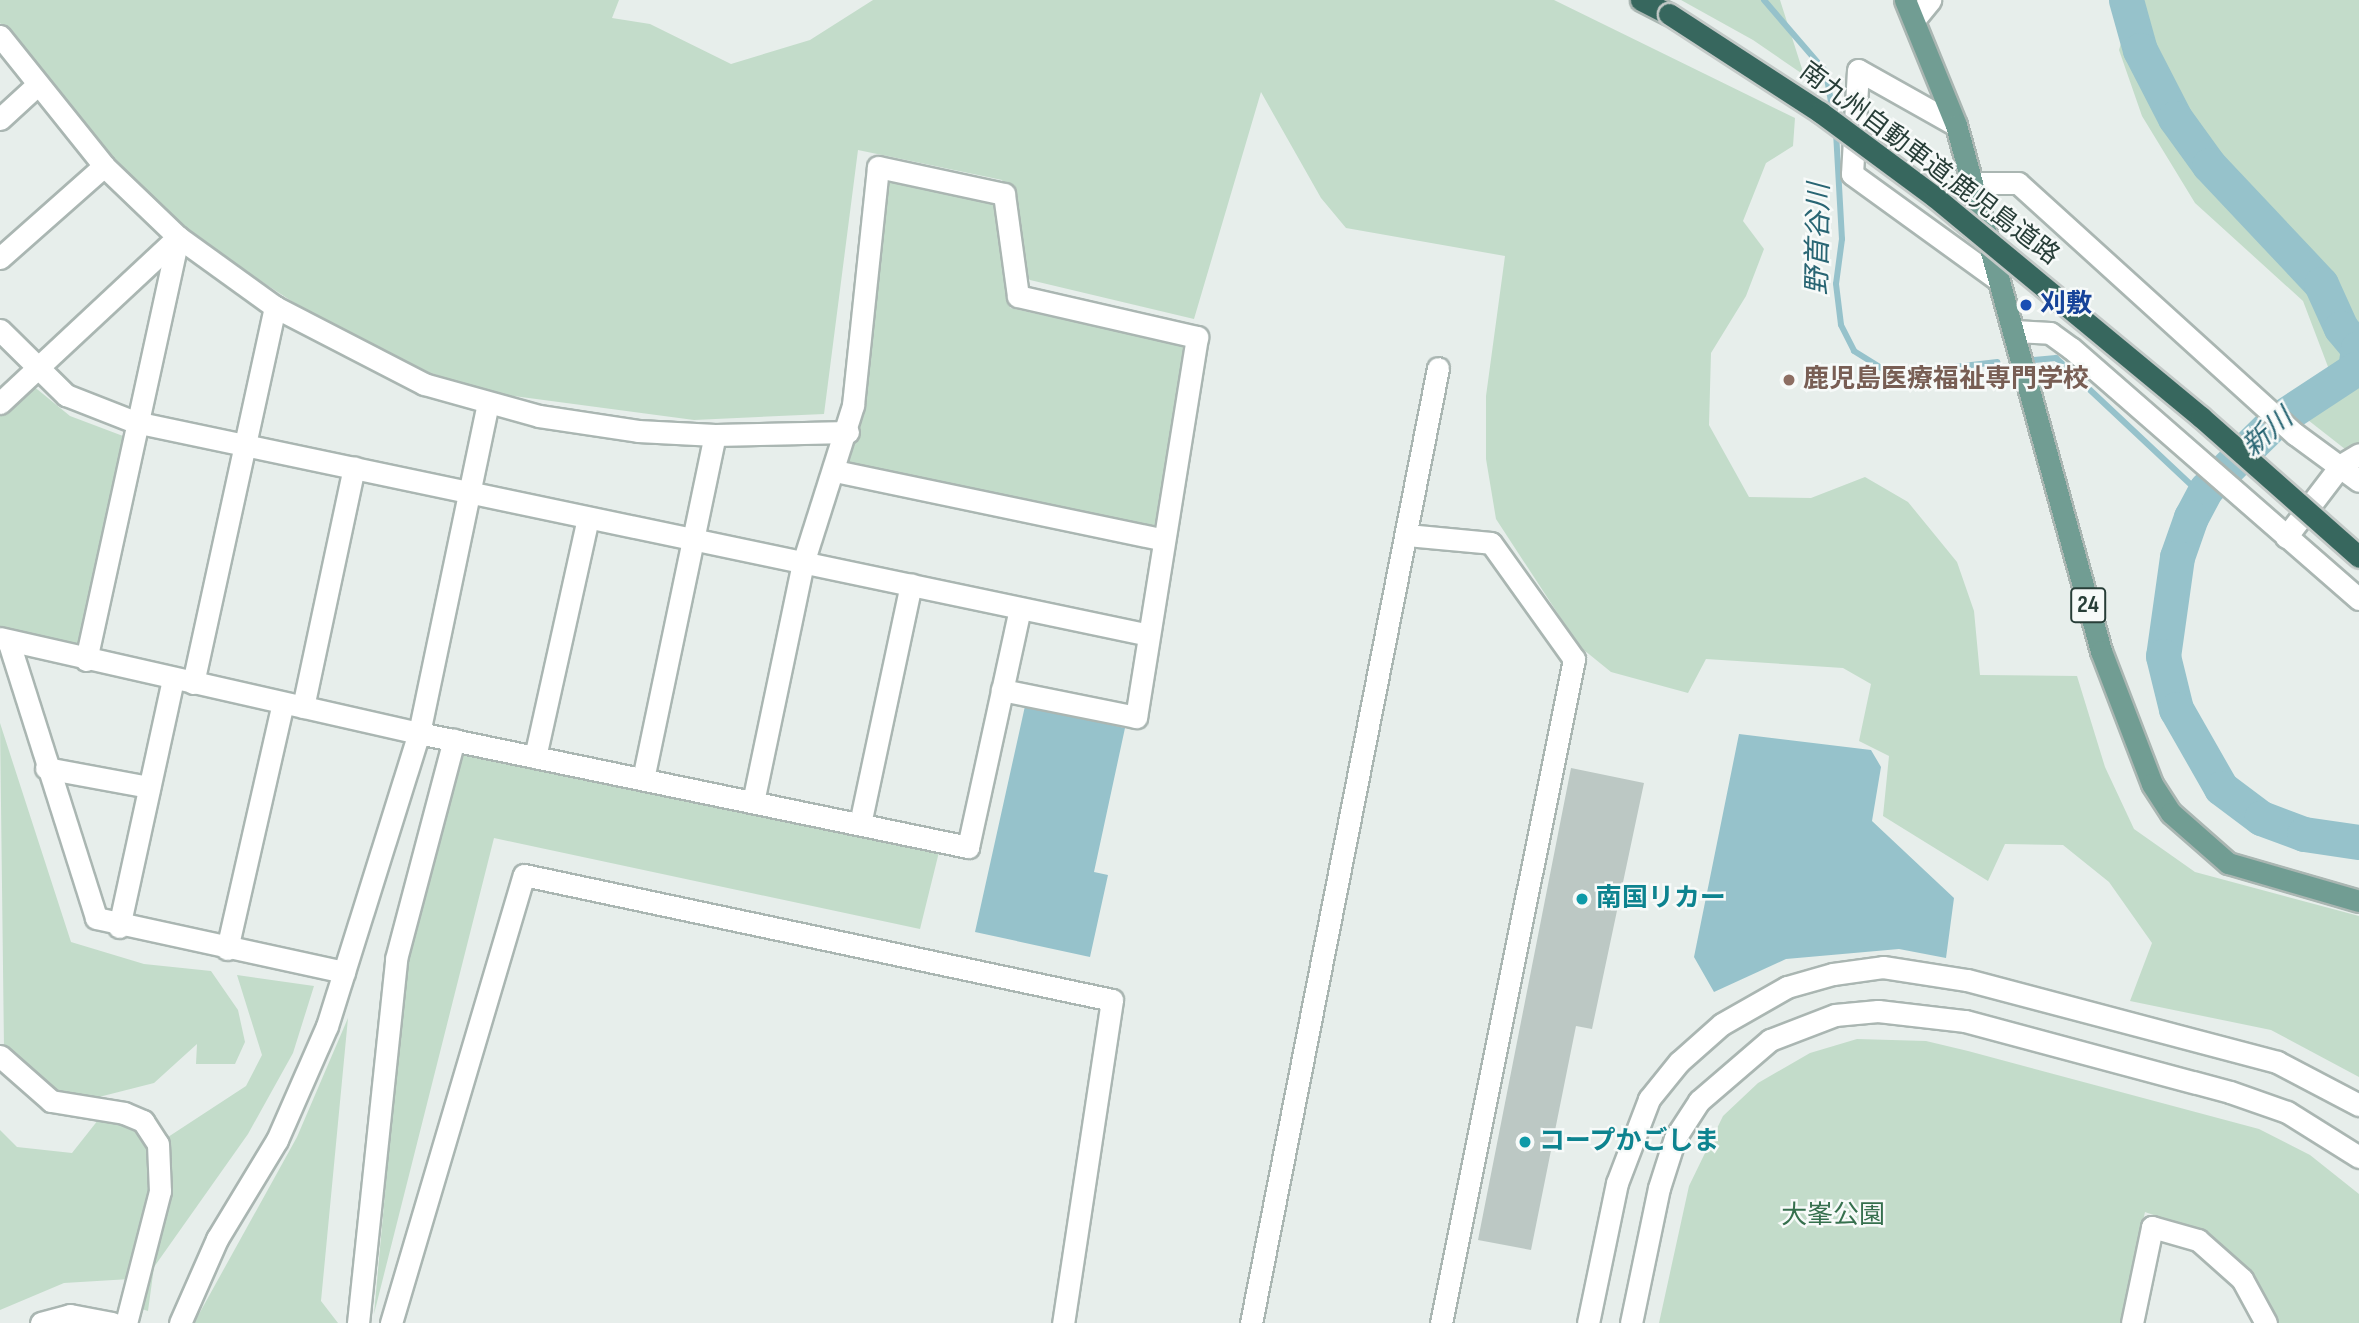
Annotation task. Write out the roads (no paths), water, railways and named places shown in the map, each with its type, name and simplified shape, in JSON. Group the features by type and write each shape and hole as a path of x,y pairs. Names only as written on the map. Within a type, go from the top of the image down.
{"highway":[{"name":"南九州自動車道;鹿児島道路","path":"1641,0 1669,14 1788,90 1936,197 2201,416 2359,557"}],"main road":[{"name":"24","path":"1905,0 1955,125 1974,183 1997,279 2014,331 2101,651 2152,784 2171,813 2228,863 2359,901"}],"street":[{"path":"1914,20 1930,0"},
{"path":"0,36 104,166 178,237 275,307 424,384 488,404 638,431 715,435 848,432"},
{"path":"1955,125 1858,69 1852,174 1997,279"},
{"path":"0,119 37,85"},
{"path":"0,258 104,166"},
{"path":"753,802 803,563 848,432 878,167 1004,194 1018,296 1196,337 1136,718 1002,690"},
{"path":"1974,183 2018,184 2295,435 2350,460 2359,481"},
{"path":"0,403 178,237"},
{"path":"86,660 135,422 178,237"},
{"path":"119,927 149,787 183,681 245,445 275,307"},
{"path":"0,330 37,371 66,395 135,422 1149,635"},
{"path":"2014,331 2050,333 2359,598"},
{"path":"1251,1323 1438,368"},
{"path":"180,1323 217,1239 308,1077 344,972 419,733 488,404"},
{"path":"643,779 696,541 715,435"},
{"path":"2286,537 2350,460"},
{"path":"227,949 354,467"},
{"path":"835,471 1164,540"},
{"path":"535,757 588,518"},
{"path":"1407,535 1490,543 1574,659 1441,1323"},
{"path":"860,824 911,584"},
{"path":"4,640 419,733 968,847 1020,609"},
{"path":"4,640 96,918 119,927 344,972"},
{"path":"358,1323 396,959 454,740"},
{"path":"46,768 149,787"},
{"path":"391,1323 524,875 1112,1000 1063,1323"},
{"path":"1588,1323 1617,1183 1649,1099 1679,1062 1722,1024 1787,987 1833,974 1883,967 1967,980 2277,1062 2359,1105"},
{"path":"1631,1323 1659,1188 1675,1138 1699,1101 1770,1040 1835,1015 1878,1011 1965,1021 2231,1091 2324,1130 2359,1157"},
{"path":"0,1056 51,1101 124,1113 143,1121 158,1144 160,1191 126,1323"},
{"path":"2132,1323 2152,1227 2198,1240 2242,1279 2266,1323"},
{"path":"41,1323 70,1315 113,1323"}],"water":[{"path":"1025,706 1125,728 1094,872 1108,875 1090,957 975,932"},
{"path":"1739,734 1871,750 1881,767 1872,821 1954,898 1946,958 1899,949 1786,959 1714,992 1694,957"}],"waterway":[{"name":"野首谷川","path":"1764,0 1826,72 1833,114"},
{"name":"新川","path":"2126,0 2140,50 2175,118 2209,165 2321,284 2341,328 2358,348 2355,369 2273,423 2206,489 2191,517 2177,557 2163,656 2176,709 2221,788 2261,818 2304,834 2359,842"},
{"name":"野首谷川","path":"1836,132 1842,239 1836,284 1841,325 1854,351 1884,370 1911,372 1997,362"},
{"name":"野首谷川","path":"2034,360 2056,358 2203,496"}],"place":[{"name":"刈敷","path":"2026,305"},
{"name":"鹿児島医療福祉専門学校","path":"1789,380"},
{"name":"南国リカー","path":"1582,899"},
{"name":"コープかごしま","path":"1525,1142"}],"park label":[{"name":"大峯公園","path":"1833,1216"}]}
